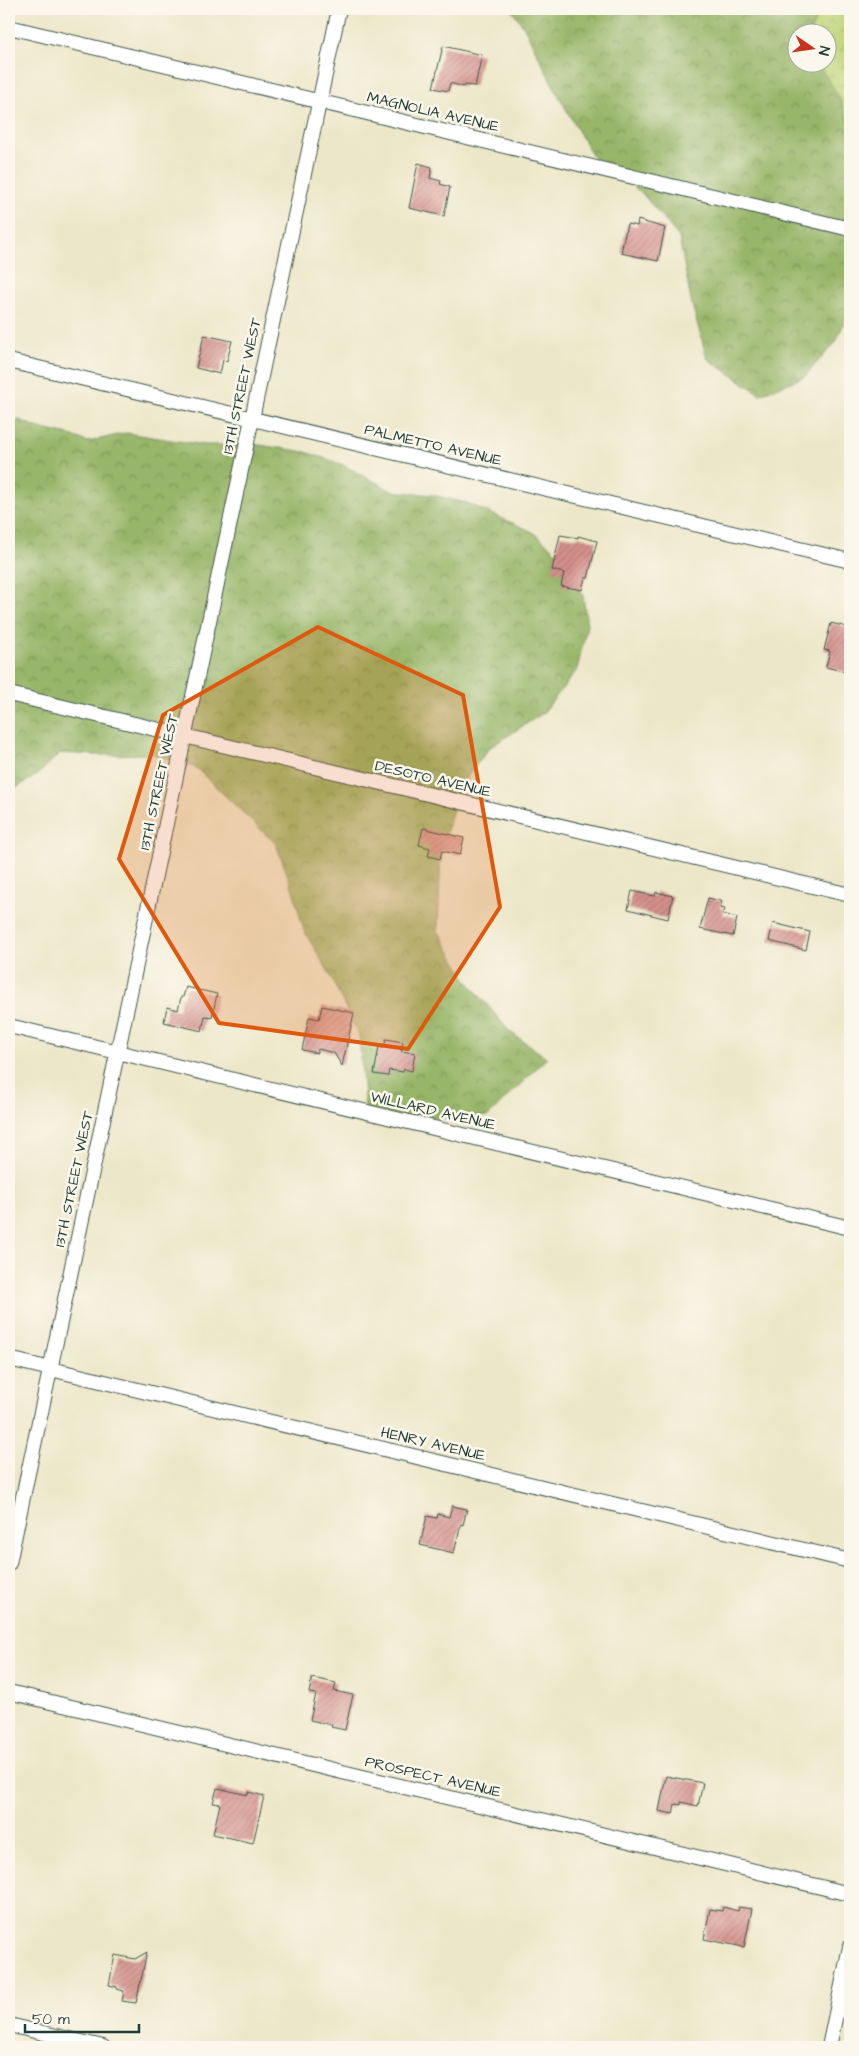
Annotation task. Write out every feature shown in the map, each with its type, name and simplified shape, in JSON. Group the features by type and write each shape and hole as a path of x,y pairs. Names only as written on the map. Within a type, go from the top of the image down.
{"street":[{"name":"13TH STREET WEST","path":"9,1563 339,9"},
{"name":"MAGNOLIA AVENUE","path":"9,28 850,229"},
{"name":"PALMETTO AVENUE","path":"9,361 850,562"},
{"name":"DESOTO AVENUE","path":"9,694 850,895"},
{"name":"WILLARD AVENUE","path":"9,1026 850,1228"},
{"name":"HENRY AVENUE","path":"9,1359 850,1561"},
{"name":"PROSPECT AVENUE","path":"9,1692 850,1894"},
{"path":"829,2047 850,1947"},
{"path":"9,2025 103,2047"}],"highlighted area":[{"path":"318,627 463,695 500,907 408,1049 219,1023 119,859 163,715"}],"green space":[{"path":"511,9 821,9 815,22 786,22 786,72 824,72 839,97 850,124 850,308 836,342 804,377 760,394 707,358 691,301 679,237 641,192 593,157 557,93 524,27"},
{"path":"821,9 850,9 850,124 839,97 823,72 836,72 836,22 815,22"},
{"path":"19,420 87,442 126,433 204,445 259,445 306,452 341,464 392,491 432,495 467,503 533,532 552,548 569,567 583,596 587,625 577,670 543,713 489,748 459,788 441,852 438,930 468,982 509,1031 547,1058 488,1116 366,1121 359,1036 328,971 304,931 293,890 276,844 196,768 153,754 96,755 60,753 37,775 9,792 9,422"}],"building":[{"path":"443,46 482,55 475,86 465,85 464,87 450,83 448,91 433,88"},
{"path":"418,163 432,167 430,178 441,181 440,184 450,187 444,216 409,208"},
{"path":"638,220 665,228 658,261 621,253 627,224 637,226"},
{"path":"204,335 232,341 227,361 223,360 220,374 196,368"},
{"path":"560,535 578,538 578,536 597,541 588,578 585,578 582,590 561,586 564,573 552,570"},
{"path":"831,623 847,627 850,630 850,673 826,667 830,651 824,650"},
{"path":"423,828 464,838 460,855 442,851 440,859 428,856 430,848 419,845"},
{"path":"632,891 655,896 656,892 673,896 668,919 628,909"},
{"path":"708,898 722,901 720,908 725,909 723,914 737,918 733,936 700,929"},
{"path":"773,923 810,932 806,950 769,941"},
{"path":"186,987 217,994 212,1017 205,1016 202,1031 164,1022 167,1007 178,1010"},
{"path":"322,1006 354,1013 342,1066 334,1053 318,1049 317,1053 302,1050 309,1017 319,1019"},
{"path":"386,1039 403,1042 401,1051 415,1053 412,1071 404,1069 403,1072 389,1070 388,1076 374,1074 379,1047 384,1048"},
{"path":"452,1506 467,1509 463,1525 461,1524 454,1553 420,1545 427,1516 437,1518 438,1514 449,1517"},
{"path":"312,1678 336,1683 334,1691 353,1695 345,1730 310,1720 316,1694 309,1693"},
{"path":"666,1776 703,1783 698,1806 681,1802 681,1805 675,1804 673,1814 659,1811"},
{"path":"217,1788 248,1795 249,1792 264,1796 253,1843 213,1834 220,1804 213,1803"},
{"path":"723,1907 738,1911 739,1907 752,1909 744,1947 704,1939 710,1909 722,1911"},
{"path":"147,1952 136,2003 122,2001 124,1991 109,1985 115,1955 135,1959"}]}
